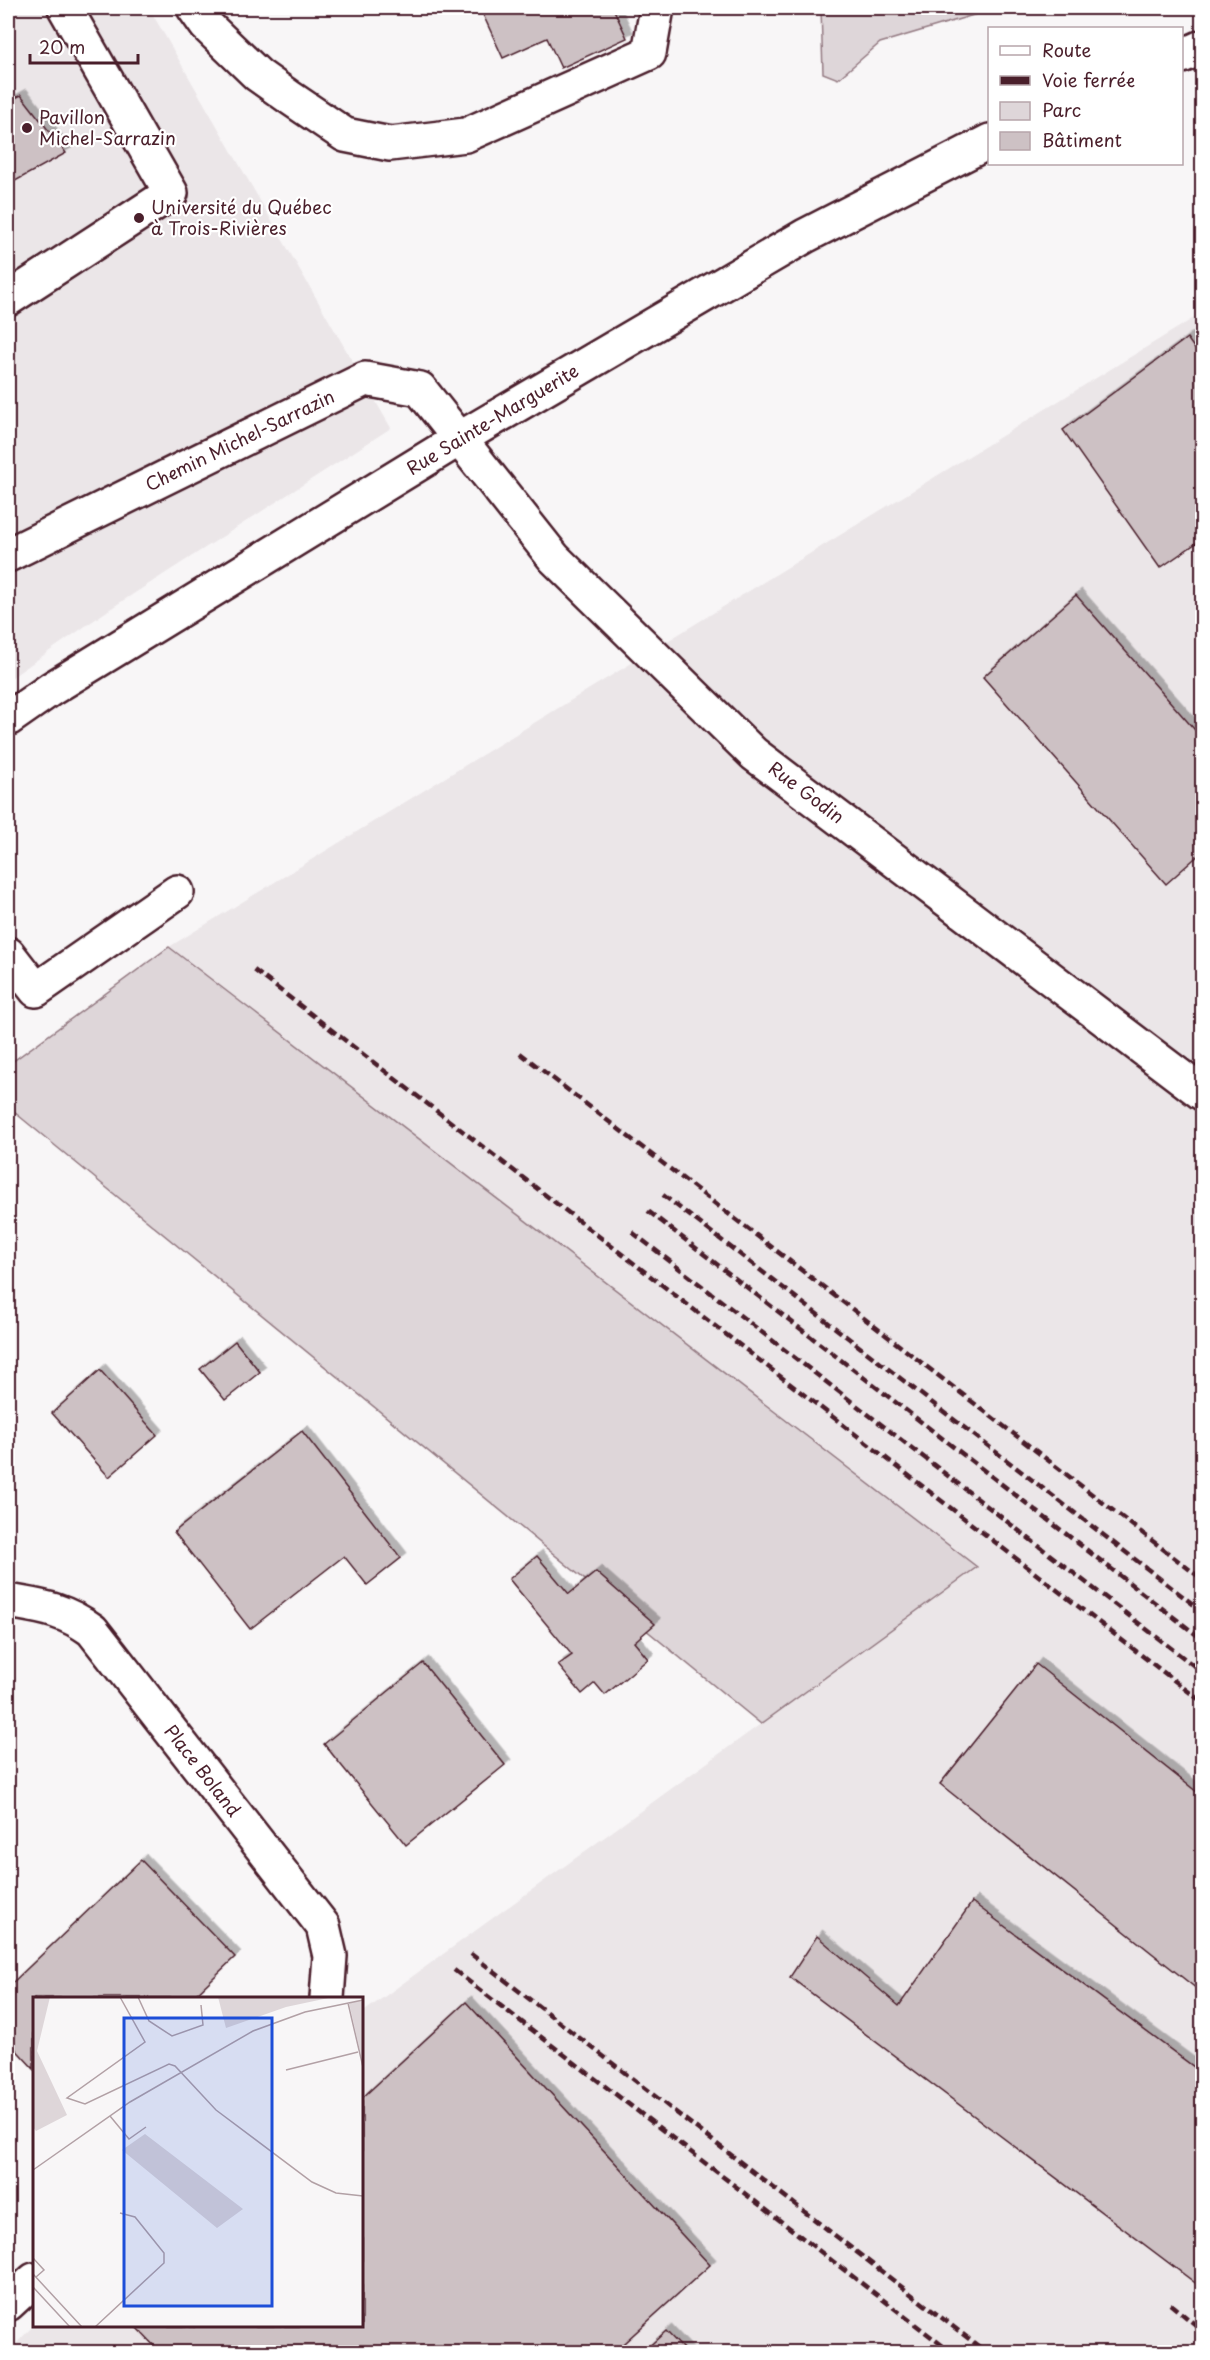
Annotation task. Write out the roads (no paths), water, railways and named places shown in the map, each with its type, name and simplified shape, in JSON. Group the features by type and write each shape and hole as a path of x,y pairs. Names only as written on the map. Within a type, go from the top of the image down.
{"street":[{"path":"8,299 171,193 65,8"},
{"path":"194,8 206,25 258,75 289,98 345,135 390,144 466,135 649,53 657,8"},
{"path":"1183,56 1203,47"},
{"name":"Rue Sainte-Marguerite","path":"8,719 51,689 459,439 805,236 988,142"},
{"name":"Chemin Michel-Sarrazin","path":"8,555 365,379 420,389 459,439"},
{"name":"Rue Godin","path":"459,439 554,558 754,754 1203,1093"},
{"path":"8,954 36,990 177,892"},
{"name":"Place Boland","path":"8,1601 57,1609 92,1630 323,1926 330,1956 327,1997"},
{"path":"8,2304 33,2281"}],"railway":[{"path":"254,970 1202,1702"},
{"path":"520,1053 1202,1579"},
{"path":"663,1195 1202,1611"},
{"path":"648,1211 1202,1639"},
{"path":"632,1232 1202,1672"},
{"path":"471,1954 986,2352"},
{"path":"454,1970 951,2352"},
{"path":"1170,2304 1202,2330"}],"place":[{"name":"Pavillon Michel-Sarrazin","path":"27,128"},
{"name":"Université du Québec à Trois-Rivières","path":"139,218"}]}
